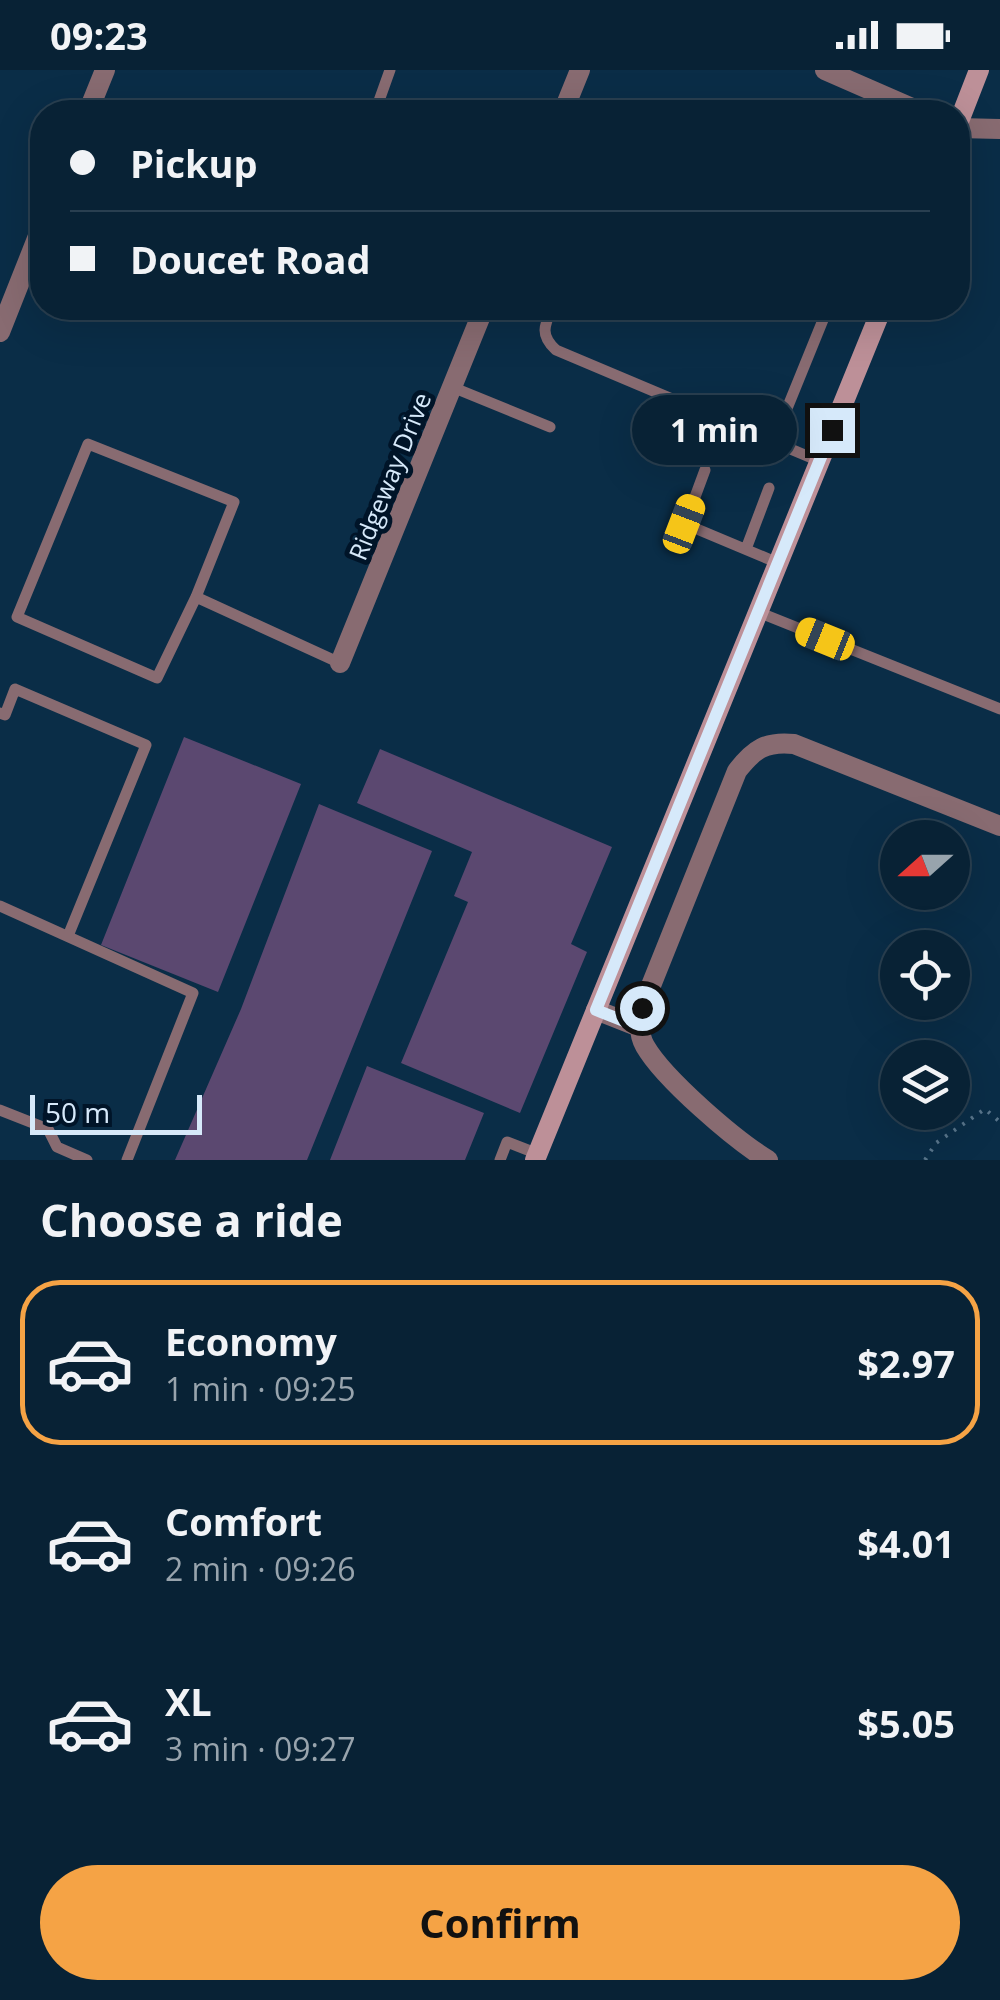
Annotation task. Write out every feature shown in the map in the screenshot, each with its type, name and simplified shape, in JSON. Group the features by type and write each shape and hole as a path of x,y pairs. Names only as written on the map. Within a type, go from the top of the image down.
{"street":[{"path":"93,100 105,70"},
{"path":"568,100 579,70"},
{"path":"826,70 895,100"},
{"path":"968,100 980,70"},
{"path":"970,127 1000,129"},
{"path":"0,332 30,256"},
{"name":"Ridgeway Drive","path":"340,663 479,320"},
{"path":"536,1157 877,320"},
{"path":"768,1160 722,1127 662,1067 644,1046 639,1027 642,1008 737,770 750,753 764,744 794,744 1000,826"},
{"path":"596,1010 639,1027"}],"lane":[{"path":"379,100 390,70"},
{"path":"547,320 546,340 556,350 819,461"},
{"path":"773,442 823,320"},
{"path":"452,386 550,427"},
{"path":"88,444 234,502 196,598 157,678 17,617 88,444"},
{"path":"705,470 684,524 778,563"},
{"path":"746,550 769,488"},
{"path":"196,598 340,663"},
{"path":"758,612 1000,709"},
{"path":"0,713 5,715 15,690 146,745 68,936"},
{"path":"0,906 194,992 127,1160"},
{"path":"0,1110 48,1129 58,1147 88,1160"},
{"path":"500,1160 507,1142 536,1157"},
{"path":"52,1160 58,1147"}],"path":[{"path":"926,1160 936,1143 985,1109 1000,1122"}],"shaded area":[{"path":"184,737 301,784 218,992 101,945"},
{"path":"380,749 612,847 571,944 587,952 520,1113 401,1063 468,902 454,896 472,852 357,803"},
{"path":"319,804 432,851 307,1160 175,1160 241,1009"},
{"path":"367,1066 484,1113 465,1160 330,1160"}],"route":[{"path":"642,1008 639,1027 596,1010 832,430"}]}
